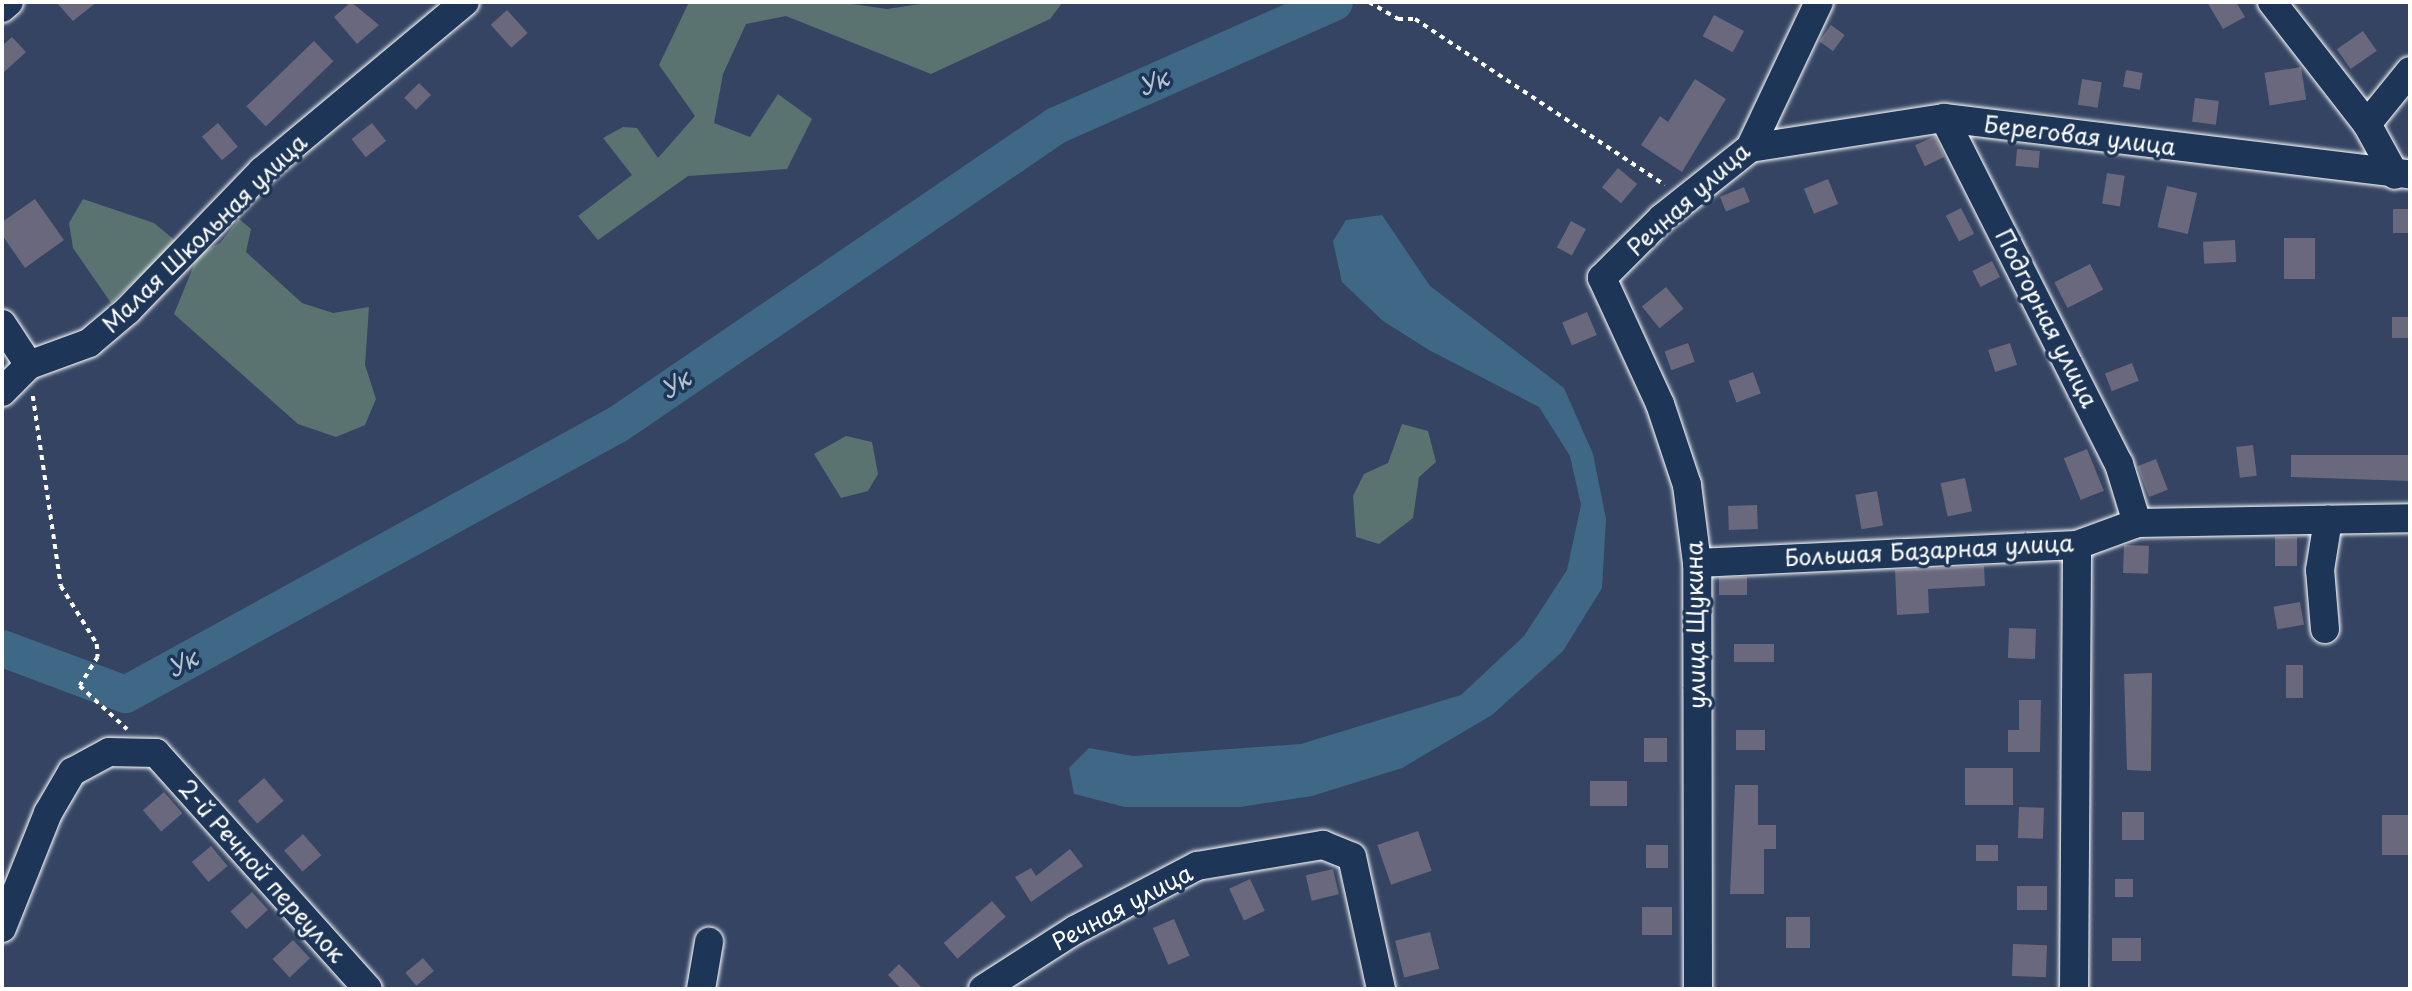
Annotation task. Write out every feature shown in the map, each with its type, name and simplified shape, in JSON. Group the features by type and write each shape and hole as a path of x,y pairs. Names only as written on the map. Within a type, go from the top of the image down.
{"street":[{"path":"2,8 9,2"},
{"name":"Малая Школьная улица","path":"2,392 29,365 89,342 262,171 465,2"},
{"name":"Речная улица","path":"1602,278 1686,199 1750,148 1819,2"},
{"path":"2272,2 2403,174"},
{"path":"2367,124 2410,71"},
{"name":"Береговая улица","path":"1750,148 1944,118 2403,174"},
{"name":"Подгорная улица","path":"1944,118 2119,464 2137,523"},
{"name":"улица Щукина","path":"1602,278 1660,404 1683,474 1697,563 1698,989"},
{"path":"2,324 29,365"},
{"name":"Большая Базарная улица","path":"1697,563 2077,545 2137,523 2410,518"},
{"path":"2325,629 2320,570 2328,520"},
{"path":"2074,989 2077,545"},
{"path":"2,928 48,813 72,772 109,752 156,753"},
{"name":"2-й Речной переулок","path":"156,753 368,989"},
{"name":"Речная улица","path":"983,989 1074,930 1197,866 1323,845 1352,857 1381,989"},
{"path":"701,989 709,942"}],"path":[{"path":"1369,2 1398,19 1415,19 1686,199"},
{"path":"29,365 61,586 97,644 90,669 82,682 156,753"}],"green space":[{"path":"689,2 838,2 887,9 934,2 1063,2 1050,19 931,74 786,16 746,24 723,74 714,123 750,137 778,94 812,119 787,169 688,176 598,240 578,216 632,175 603,138 623,127 637,128 658,158 695,116 659,65"},
{"path":"83,199 154,223 177,242 111,303 73,248 69,223"},
{"path":"239,219 251,229 246,252 302,303 333,313 369,307 365,365 376,399 365,425 336,437 298,424 174,314 198,255 220,243"},
{"path":"1402,424 1428,431 1436,462 1419,477 1413,518 1379,544 1356,537 1353,496 1364,474 1388,463"},
{"path":"846,436 872,442 878,474 868,491 841,498 814,454"}],"water":[{"path":"1382,215 1430,286 1564,388 1593,454 1606,519 1602,588 1563,651 1492,715 1402,768 1312,796 1240,807 1125,807 1074,794 1069,768 1089,748 1133,756 1301,744 1461,695 1524,636 1567,570 1581,505 1570,456 1539,407 1429,350 1383,321 1342,282 1333,241 1346,220"}],"building":[{"path":"56,2 97,2 73,21"},
{"path":"351,2 379,25 357,44 334,17"},
{"path":"2207,2 2236,2 2245,17 2223,29"},
{"path":"507,10 528,33 511,48 491,25"},
{"path":"1714,15 1744,31 1733,52 1703,36"},
{"path":"1831,25 1845,35 1833,51 1819,41"},
{"path":"2363,31 2377,51 2351,69 2337,49"},
{"path":"12,37 26,52 2,74 2,46"},
{"path":"314,41 333,61 266,126 246,106"},
{"path":"2301,67 2306,100 2270,105 2264,73"},
{"path":"2126,70 2143,73 2140,90 2123,87"},
{"path":"1695,79 1726,99 1682,172 1641,145 1660,116 1668,122"},
{"path":"2082,79 2102,82 2098,108 2078,105"},
{"path":"419,83 431,95 416,110 404,98"},
{"path":"2195,98 2219,101 2216,125 2192,122"},
{"path":"218,123 238,147 222,160 202,136"},
{"path":"372,123 386,141 366,157 352,139"},
{"path":"1935,136 1945,157 1925,166 1915,145"},
{"path":"2017,149 2040,151 2038,168 2016,166"},
{"path":"1618,168 1637,184 1621,203 1602,187"},
{"path":"2107,173 2125,176 2120,206 2102,204"},
{"path":"1828,179 1838,204 1814,214 1804,189"},
{"path":"2167,186 2197,193 2188,234 2158,227"},
{"path":"1744,187 1750,202 1726,212 1720,197"},
{"path":"35,199 64,240 25,268 2,235 2,222"},
{"path":"1961,208 1974,234 1959,242 1946,216"},
{"path":"2393,209 2410,209 2410,233 2393,233"},
{"path":"1571,221 1586,229 1572,255 1557,247"},
{"path":"2284,238 2315,238 2315,279 2284,279"},
{"path":"2235,240 2236,262 2204,264 2203,242"},
{"path":"1992,261 2000,277 1981,287 1972,271"},
{"path":"2090,264 2103,290 2068,308 2054,282"},
{"path":"1666,287 1684,309 1660,328 1642,307"},
{"path":"1587,312 1597,335 1572,346 1562,323"},
{"path":"2392,317 2410,317 2410,338 2392,338"},
{"path":"1688,343 1695,362 1671,370 1665,352"},
{"path":"2010,343 2017,365 1995,372 1988,350"},
{"path":"2132,363 2139,381 2112,391 2105,373"},
{"path":"1753,372 1761,394 1736,403 1729,381"},
{"path":"2253,445 2257,476 2240,478 2236,447"},
{"path":"2087,449 2104,491 2081,500 2064,458"},
{"path":"2291,455 2410,455 2410,481 2291,477"},
{"path":"2156,459 2168,490 2149,497 2137,466"},
{"path":"1965,478 1972,511 1948,516 1941,483"},
{"path":"1877,491 1883,525 1861,529 1855,495"},
{"path":"1757,505 1758,529 1729,530 1728,506"},
{"path":"2275,537 2297,537 2297,566 2275,566"},
{"path":"2124,545 2149,546 2148,574 2123,573"},
{"path":"1984,566 1985,586 1928,589 1929,613 1897,615 1895,570"},
{"path":"1719,577 1747,577 1747,595 1719,595"},
{"path":"2300,602 2304,625 2277,629 2273,607"},
{"path":"2009,628 2036,629 2035,659 2008,658"},
{"path":"1734,644 1774,644 1774,662 1734,662"},
{"path":"2286,665 2303,665 2303,698 2286,698"},
{"path":"2152,673 2151,771 2127,770 2124,674"},
{"path":"2019,700 2041,700 2040,752 2008,752 2008,730 2019,730"},
{"path":"1736,730 1765,730 1765,750 1736,750"},
{"path":"1644,738 1667,738 1667,762 1644,762"},
{"path":"1965,768 2013,768 2013,805 1965,805"},
{"path":"264,778 284,801 257,824 238,801"},
{"path":"1590,781 1627,781 1627,806 1590,806"},
{"path":"1735,785 1758,785 1758,825 1776,825 1776,849 1764,849 1764,894 1730,894"},
{"path":"164,792 182,813 161,832 143,810"},
{"path":"2019,807 2044,808 2043,839 2018,838"},
{"path":"2122,812 2144,812 2144,840 2122,840"},
{"path":"2382,815 2410,815 2410,855 2382,855"},
{"path":"1418,831 1432,871 1391,885 1377,845"},
{"path":"303,834 321,855 303,872 284,850"},
{"path":"1646,845 1668,845 1668,868 1646,868"},
{"path":"1976,845 1998,845 1998,861 1976,861"},
{"path":"211,846 228,866 209,882 192,862"},
{"path":"1070,849 1083,866 1031,902 1015,877 1031,868 1036,876"},
{"path":"1333,869 1339,894 1312,901 1306,875"},
{"path":"1250,879 1265,911 1244,920 1229,889"},
{"path":"2115,879 2133,879 2133,897 2115,897"},
{"path":"2017,886 2047,886 2047,910 2017,910"},
{"path":"252,892 268,910 247,929 230,911"},
{"path":"992,901 1006,917 957,959 944,943"},
{"path":"1642,907 1672,907 1672,935 1642,935"},
{"path":"1786,917 1810,917 1810,948 1786,948"},
{"path":"1174,919 1190,956 1168,965 1153,928"},
{"path":"1430,932 1439,969 1404,978 1395,941"},
{"path":"2112,938 2141,938 2141,961 2112,961"},
{"path":"293,940 310,958 290,977 273,959"},
{"path":"2013,944 2047,945 2046,977 2012,976"},
{"path":"423,958 434,971 416,986 405,973"},
{"path":"899,964 923,989 901,989 888,975"}],"waterway":[{"name":"Ук","path":"2,648 125,694 617,424 1056,125 1334,2"}]}
